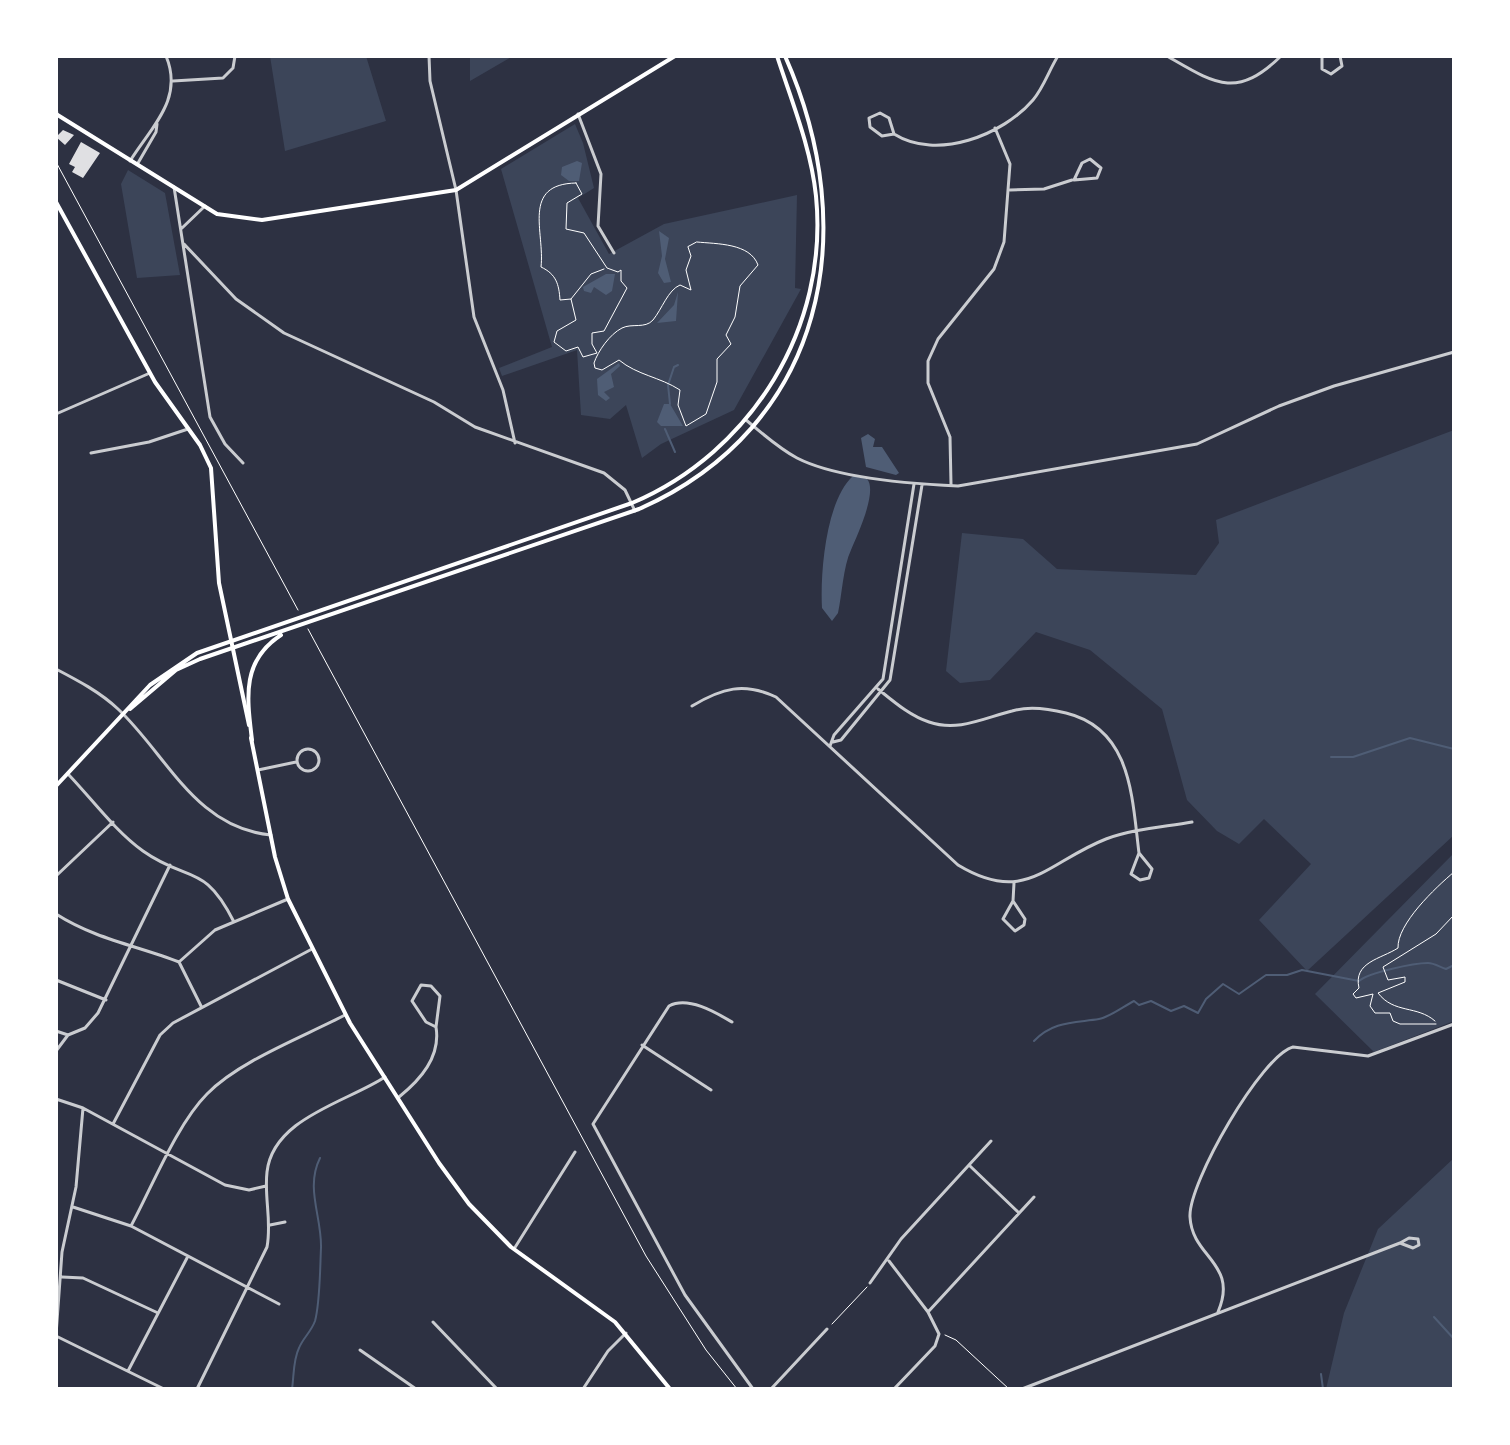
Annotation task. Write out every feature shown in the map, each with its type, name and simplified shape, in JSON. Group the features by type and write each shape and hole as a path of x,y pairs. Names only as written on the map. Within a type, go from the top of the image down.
{"main road":[{"path":"56,114 205,206 227,217 262,220 456,190 675,56"},
{"path":"56,786 166,671 197,653 632,503 700,464 746,420 771,387 794,342 809,295 815,258 817,208 812,171 777,56"},
{"path":"126,712 176,670 231,648 635,511 694,478 753,425 778,391 802,345 814,309 824,259 825,207 820,170 785,56"},
{"path":"56,202 150,373 204,451 214,478 215,554 229,641 271,835 288,899 345,1015 439,1163 469,1204 514,1249 596,1306 626,1333 670,1389"},
{"path":"252,740 247,698 252,666 266,646 290,630"}],"street":[{"path":"130,161 168,106 173,81 166,56"},
{"path":"173,81 223,78 233,68 235,56"},
{"path":"429,56 430,81 456,190 474,317 503,390 515,443"},
{"path":"894,134 884,114 876,113 869,118 870,127 875,132 894,134 915,142 943,144 965,140 995,128 1034,99 1058,56"},
{"path":"1167,56 1209,80 1230,85 1257,75 1281,56"},
{"path":"1322,56 1322,69 1331,74 1340,70 1342,57"},
{"path":"56,106 56,114"},
{"path":"578,114 601,174 598,225 614,253"},
{"path":"137,165 156,132 157,124"},
{"path":"951,486 950,437 928,383 928,361 938,339 994,269 1004,242 1010,190 1006,149 995,128"},
{"path":"1010,190 1044,189 1074,180 1097,178 1099,164 1088,160 1074,180"},
{"path":"174,187 210,417 225,444 243,463"},
{"path":"182,228 205,206"},
{"path":"184,244 236,299 284,333 515,443 604,473 622,486 635,511"},
{"path":"746,420 801,460 914,484 951,486 1197,444 1278,407 1334,386 1454,352"},
{"path":"56,414 150,373"},
{"path":"91,453 149,442 188,429"},
{"path":"831,744 834,735 878,689 885,673 914,484"},
{"path":"831,744 841,740 883,693 890,680 922,485"},
{"path":"905,544 912,546"},
{"path":"896,606 903,608"},
{"path":"56,669 126,712 195,799 235,827 271,835"},
{"path":"692,706 725,689 744,687 761,690 788,706 958,865 978,877 1014,883 1031,880 1107,839 1192,822"},
{"path":"878,689 928,722 951,726 1015,710 1034,709 1065,712 1092,723 1113,742 1124,764 1139,853 1131,874 1140,880 1149,878 1152,869 1139,853"},
{"path":"258,770 296,762 305,749 315,752 320,760 311,771 305,771 296,762"},
{"path":"68,774 144,852 206,881 218,891 234,922"},
{"path":"56,876 113,822"},
{"path":"56,1051 68,1035 90,1023 106,1000 170,865"},
{"path":"1013,901 1025,919 1024,925 1015,931 1003,919 1013,901 1014,883"},
{"path":"179,962 208,935 288,899"},
{"path":"56,914 132,949 151,950 179,962 201,1006"},
{"path":"113,1124 160,1035 201,1006 312,949"},
{"path":"56,980 106,1000"},
{"path":"399,1097 424,1074 436,1046 440,996 431,986 421,985 412,1001 426,1022 436,1027"},
{"path":"732,1022 704,1009 676,1002 663,1011 595,1120 598,1135 685,1295 753,1389"},
{"path":"131,1226 190,1115 215,1086 345,1015"},
{"path":"1218,1312 1224,1295 1223,1278 1193,1230 1190,1206 1216,1140 1268,1064 1285,1049 1293,1047 1368,1056 1454,1024"},
{"path":"56,1031 68,1035"},
{"path":"642,1045 711,1090"},
{"path":"197,1389 261,1266 270,1225 266,1186 274,1151 294,1127 385,1077"},
{"path":"56,1099 83,1108 225,1185 249,1190 266,1186"},
{"path":"83,1108 80,1156 60,1277 56,1336 164,1389"},
{"path":"870,1283 889,1261 901,1239 991,1141"},
{"path":"514,1249 575,1152"},
{"path":"969,1165 1019,1213"},
{"path":"928,1312 1034,1197"},
{"path":"72,1206 131,1226 279,1304"},
{"path":"270,1225 285,1222"},
{"path":"1022,1389 1400,1243"},
{"path":"128,1371 187,1258"},
{"path":"889,1261 928,1312 939,1334 935,1346 894,1389"},
{"path":"60,1277 83,1278 158,1313"},
{"path":"433,1322 497,1389"},
{"path":"771,1389 827,1329"},
{"path":"583,1389 601,1360 626,1333"},
{"path":"360,1350 395,1370 416,1389"}],"path":[{"path":"56,162 300,614"},
{"path":"571,299 576,320 557,331 554,342 566,351 578,347 583,357 597,353 623,327 646,325 653,320 673,288 680,285 691,290 686,270 691,256 688,247 697,242 744,250 755,258 758,265 740,286 735,317 726,335 731,344 717,359 717,382 706,414 686,426 678,405 680,390 650,375 633,372 619,360 602,370 595,368 597,353 592,344 592,333 604,331 612,322 627,288 621,281 621,270 614,272 607,268 584,233 566,229 567,203 583,191 576,183 554,185 545,194 536,221 541,267 550,271 559,284 560,300 571,299 591,274 607,268"},
{"path":"306,625 646,1256 706,1350 737,1389"},
{"path":"1436,1024 1400,1024 1393,1021 1390,1013 1375,1013 1370,1006 1373,994 1356,998 1353,994 1359,988 1357,977 1369,962 1398,948 1397,937 1416,907 1427,901 1454,872"},
{"path":"1439,1029 1424,1012 1403,1010 1387,1004 1378,993 1405,982 1405,977 1388,980 1384,969 1436,934 1454,915"},
{"path":"827,1329 870,1283"},
{"path":"939,1334 956,1340 1009,1389"}],"shaded area":[{"path":"270,56 366,56 386,121 285,151"},
{"path":"470,56 513,56 470,81"},
{"path":"575,124 594,188 578,198 609,254 664,224 797,195 795,288 801,289 734,410 661,444 642,458 626,405 610,419 581,415 577,350 502,376 499,368 552,347 501,169"},
{"path":"577,161 582,163 579,181 569,181 561,175 562,167"},
{"path":"128,170 165,193 180,275 137,278 121,184"},
{"path":"659,231 669,238 665,259 671,282 664,283 658,273 662,256"},
{"path":"606,274 615,274 612,291 606,295 594,287 591,293 584,291 583,287"},
{"path":"678,292 676,321 657,323 674,305"},
{"path":"619,363 620,366 611,374 614,387 604,392 610,398 606,401 598,395 597,379"},
{"path":"664,404 670,404 683,426 661,426 657,422"},
{"path":"1454,430 1454,835 1307,971 1259,920 1311,864 1264,819 1239,844 1217,831 1187,800 1162,709 1090,650 1036,632 990,680 960,683 946,671 962,533 1023,539 1057,569 1196,575 1219,543 1216,520"},
{"path":"868,434 875,439 873,447 882,447 899,473 896,475 866,467 861,438"},
{"path":"853,476 867,479 870,493 846,564 838,613 832,621 822,608 824,557 836,502"},
{"path":"1454,853 1454,1021 1374,1052 1315,994"},
{"path":"1454,1158 1454,1389 1326,1389 1344,1313 1378,1229"}],"building":[{"path":"63,130 74,135 65,145 56,137"},
{"path":"81,142 100,153 83,178 72,172 75,167 69,164"}],"waterway":[{"path":"670,404 668,385 674,367 678,365"},
{"path":"665,429 675,452"},
{"path":"1331,757 1353,757 1410,738 1454,749"},
{"path":"1034,1041 1056,1026 1103,1018 1134,1001 1139,1005 1151,1001 1171,1011 1184,1006 1198,1013 1206,999 1223,984 1239,994 1266,975 1287,975 1302,970 1359,981 1412,965 1430,963 1446,969 1454,965"},
{"path":"292,1389 297,1353 315,1321 318,1305 321,1236 314,1180 320,1158"},
{"path":"1434,1317 1454,1339"},
{"path":"1321,1374 1323,1389"}]}
